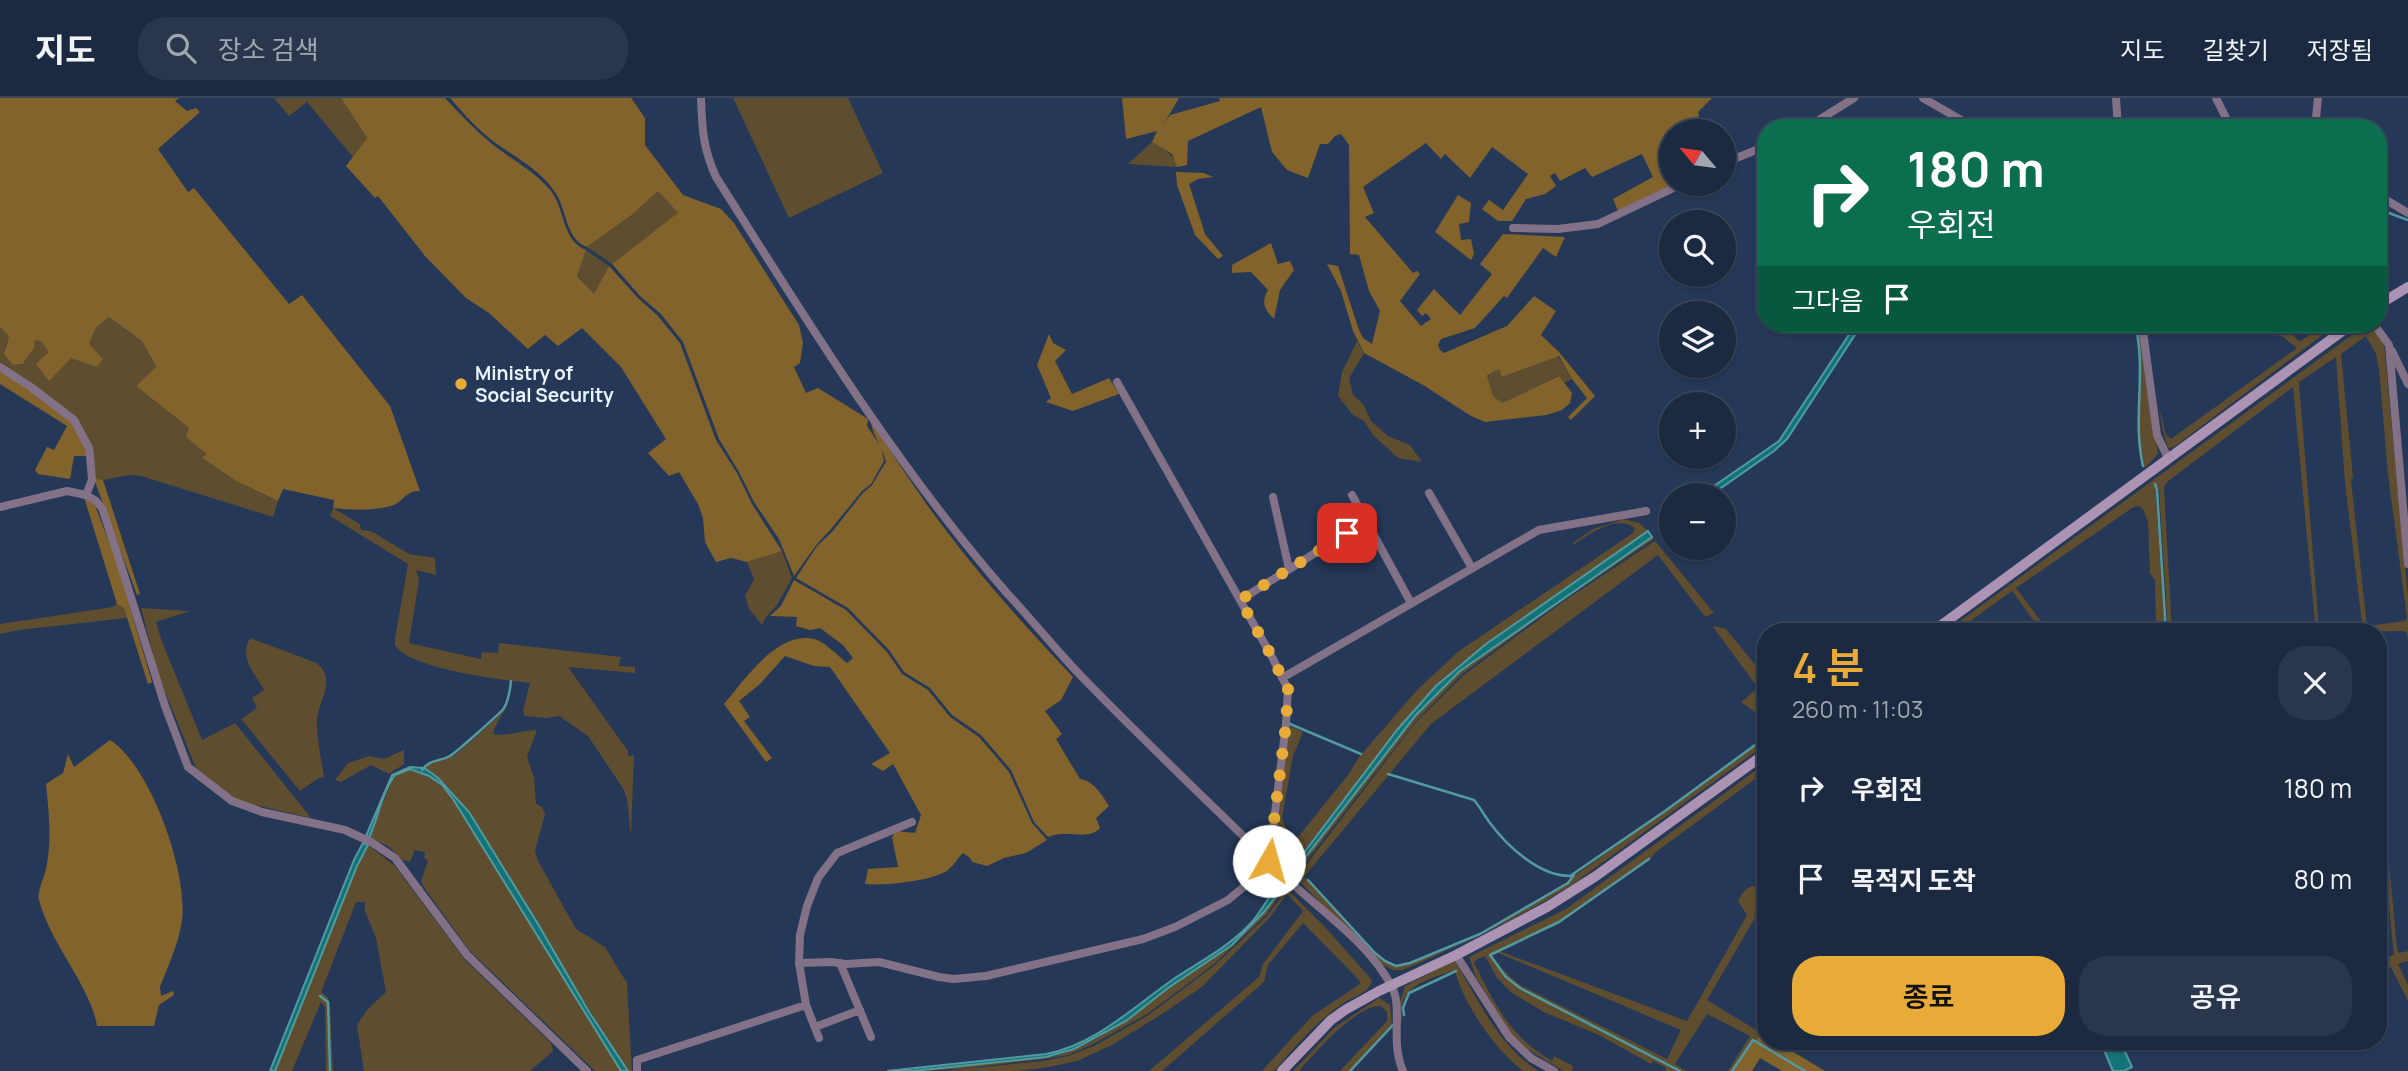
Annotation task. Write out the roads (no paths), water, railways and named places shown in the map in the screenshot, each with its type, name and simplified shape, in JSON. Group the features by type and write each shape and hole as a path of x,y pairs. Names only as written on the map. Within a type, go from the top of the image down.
{"main road":[{"path":"2387,300 2408,286"},
{"path":"1943,623 2340,333"},
{"path":"1282,1071 1331,1020 1359,1001 1456,956 1547,907 1596,876 1757,760"}],"street":[{"path":"701,98 702,136 716,177 792,298 937,508 1005,591 1082,677 1270,862 1364,949 1396,996 1395,1042 1403,1071"},
{"path":"1820,119 1854,98"},
{"path":"1923,98 1959,119"},
{"path":"2116,98 2117,119"},
{"path":"2216,98 2226,119"},
{"path":"2316,119 2318,98"},
{"path":"1736,158 1757,150"},
{"path":"1513,228 1558,229 1598,224 1659,195"},
{"path":"2387,201 2408,214"},
{"path":"2143,333 2157,435 2168,458"},
{"path":"2380,333 2408,384"},
{"path":"2389,345 2408,564"},
{"path":"0,368 31,387 74,420 89,448 92,480 86,495"},
{"path":"799,963 879,962 954,979 986,976 1110,948 1175,927 1228,900 1270,862 1288,689 1117,382"},
{"path":"0,507 67,491 86,495 96,501 102,508 165,706 188,767 232,801 262,811 345,830 371,842 395,858 467,956 587,1071"},
{"path":"1429,494 1472,568"},
{"path":"1352,495 1411,603"},
{"path":"1273,497 1289,569"},
{"path":"1282,678 1539,530 1646,511"},
{"path":"1240,600 1366,521"},
{"path":"819,1038 806,1005 799,963 800,935 818,878 836,853 912,822"},
{"path":"1456,956 1509,1037 1531,1058 1554,1071"},
{"path":"840,963 871,1037"},
{"path":"637,1071 637,1060 806,1005"},
{"path":"815,1027 860,1010"}],"waterway":[{"path":"2387,212 2408,220"},
{"path":"2137,333 2140,359 2139,430 2143,466"},
{"path":"2155,484 2165,623"},
{"path":"422,770 428,764 453,754 501,711 506,705 511,681"},
{"path":"1290,724 1361,754"},
{"path":"1388,774 1474,800 1497,832 1525,858 1547,871 1570,876 1757,744"},
{"path":"1649,859 1559,922 1490,955 1506,977 1520,988 1680,1071"},
{"path":"1308,880 1375,953 1396,966 1410,963 1480,934 1568,883 1574,875"},
{"path":"1404,1015 1403,1008 1409,993 1456,971"},
{"path":"320,996 328,1002 330,1071"},
{"path":"1350,1071 1393,1025"},
{"path":"1732,1071 1753,1040 1757,1042"},
{"path":"1770,1050 1805,1071"}],"place":[{"name":"Ministry of Social Security","path":"461,384"}]}
